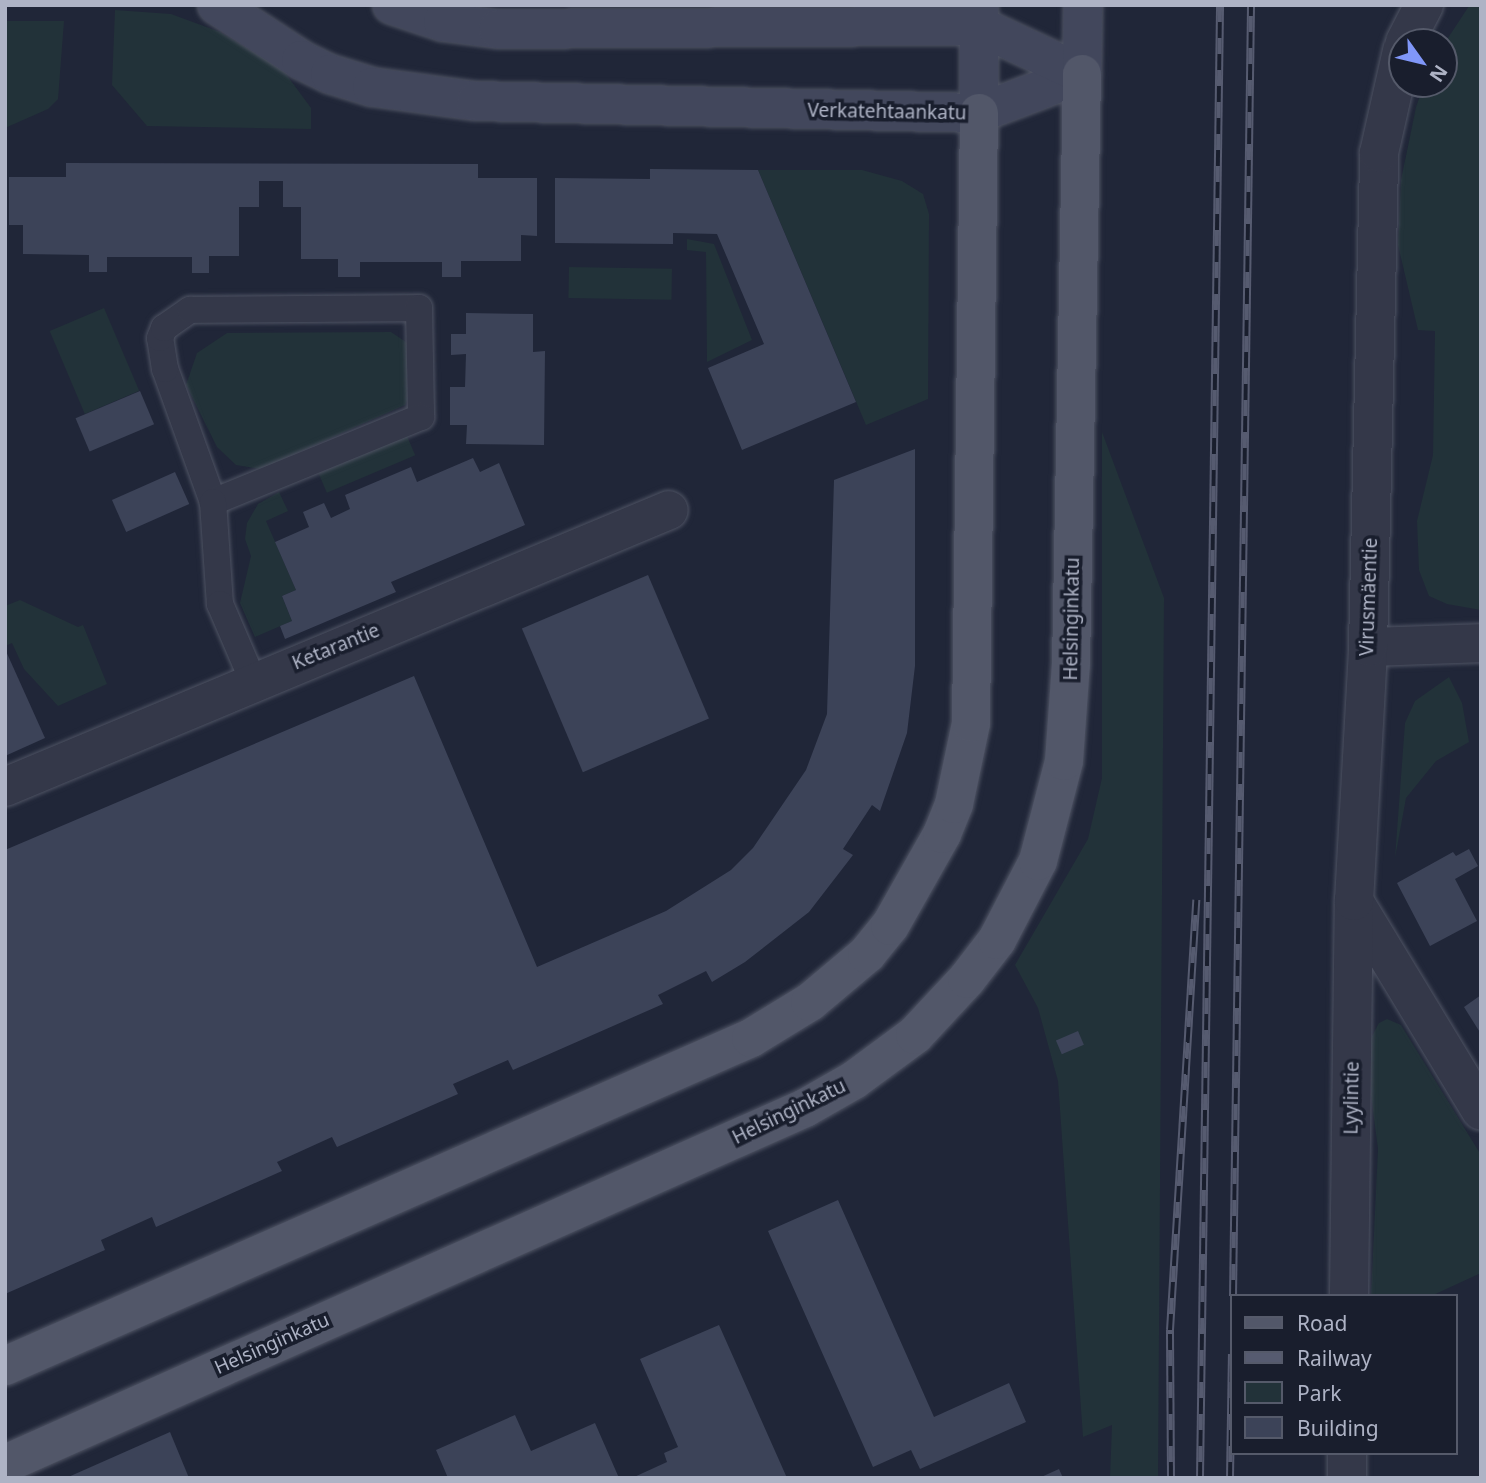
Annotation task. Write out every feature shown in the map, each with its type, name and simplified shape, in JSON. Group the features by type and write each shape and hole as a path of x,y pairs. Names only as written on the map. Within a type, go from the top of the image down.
{"main road":[{"path":"392,5 443,22 498,29 682,26 979,15 1082,74 1083,5"},
{"name":"Verkatehtaankatu","path":"216,6 310,65 372,87 535,105 979,113 1082,74"},
{"path":"5,1366 751,1038 810,1003 844,975 890,926 942,834 957,791 971,723 979,15"},
{"name":"Helsinginkatu","path":"5,1464 805,1108 854,1080 915,1035 967,979 997,940 1038,861 1064,761 1073,569 1082,74"}],"street":[{"path":"1412,28 1424,5"},
{"name":"Virusmäentie","path":"1354,901 1368,647 1379,153 1391,98"},
{"name":"Ketarantie","path":"5,788 253,681 668,510"},
{"path":"1368,647 1481,643"},
{"path":"1354,901 1481,1111"},
{"name":"Lyylintie","path":"1349,1294 1354,901"},
{"path":"1347,1478 1348,1455"}],"lane":[{"path":"682,26 722,5"},
{"path":"213,502 421,417 419,308 190,310 164,328 160,338 165,369 213,502 220,604 253,681"}],"green space":[{"path":"1481,5 1481,610 1447,604 1429,596 1419,570 1417,521 1433,455 1435,331 1418,330 1398,245 1401,180 1416,107 1419,98 1458,98 1458,28 1455,28 1469,6"},
{"path":"115,10 171,14 220,32 283,70 311,108 311,129 147,126 112,85"},
{"path":"5,21 64,21 58,99 48,109 5,128"},
{"path":"758,170 862,170 902,181 923,194 929,214 928,399 866,425"},
{"path":"687,239 714,244 752,340 707,362 706,252 687,250"},
{"path":"569,267 672,269 671,300 568,298"},
{"path":"104,308 139,391 85,414 50,331"},
{"path":"391,332 409,344 416,385 405,405 261,469 236,465 217,447 186,385 197,353 227,333"},
{"path":"1102,432 1164,598 1158,1478 1110,1478 1112,1425 1083,1437 1058,1081 1038,1008 1015,965 1088,839 1102,778"},
{"path":"407,436 415,455 327,493 319,474"},
{"path":"279,492 288,511 266,521 296,590 282,596 292,621 255,637 240,603 251,556 245,539 247,523 258,504"},
{"path":"20,600 78,627 83,625 107,684 58,706 24,669 12,643 5,646 5,606"},
{"path":"1449,677 1462,703 1469,742 1436,761 1406,798 1395,858 1405,723 1415,701"},
{"path":"1387,1019 1401,1025 1481,1155 1481,1273 1435,1294 1371,1294 1378,1149 1371,1095 1371,1038 1379,1023"}],"building":[{"path":"66,163 478,164 478,178 537,178 537,236 521,235 521,261 461,261 461,277 442,277 442,262 360,262 360,277 338,277 338,259 301,259 301,207 283,207 283,181 259,181 259,207 239,207 239,256 209,256 209,273 192,273 192,257 107,257 107,272 89,272 89,255 23,254 23,225 9,225 9,177 66,177"},
{"path":"650,169 758,170 856,402 742,450 708,368 764,344 717,234 673,233 673,244 555,243 555,178 650,179"},
{"path":"466,313 533,314 533,352 545,351 544,445 466,444 467,425 450,425 450,387 465,387 466,354 451,355 451,334 466,334"},
{"path":"140,391 154,424 90,451 76,418"},
{"path":"915,449 915,666 907,733 880,811 872,805 843,849 853,855 809,912 745,962 712,982 706,971 658,995 663,1004 513,1070 508,1060 453,1084 458,1094 337,1147 332,1137 277,1162 282,1171 156,1227 152,1217 101,1240 105,1250 5,1294 5,850 414,676 537,967 666,911 731,870 753,848 806,770 827,714 834,480"},
{"path":"473,458 480,472 499,463 525,525 391,582 396,592 285,639 280,626 292,621 282,596 296,590 275,542 309,527 303,512 324,503 331,518 350,509 345,495 411,467 417,482"},
{"path":"175,472 189,504 126,532 112,500"},
{"path":"648,575 709,719 583,772 522,629"},
{"path":"5,649 45,738 5,756"},
{"path":"1469,849 1478,866 1455,879 1477,921 1430,946 1397,883 1453,852 1456,856"},
{"path":"1481,995 1481,1034 1464,1007"},
{"path":"1078,1031 1084,1045 1062,1054 1056,1040"},
{"path":"838,1200 934,1417 1009,1383 1026,1422 920,1469 911,1450 873,1467 768,1231"},
{"path":"719,1325 787,1478 632,1478 667,1462 664,1453 678,1447 640,1359"},
{"path":"515,1415 531,1451 595,1423 619,1478 448,1478 436,1450"},
{"path":"170,1432 189,1478 66,1478"},
{"path":"1059,1469 1063,1478 1039,1478"}],"railway":[{"path":"1200,1478 1220,5"},
{"path":"1233,1294 1251,5"},
{"path":"1171,1478 1170,1330 1196,900"},
{"path":"1230,1455 1230,1478"}]}
